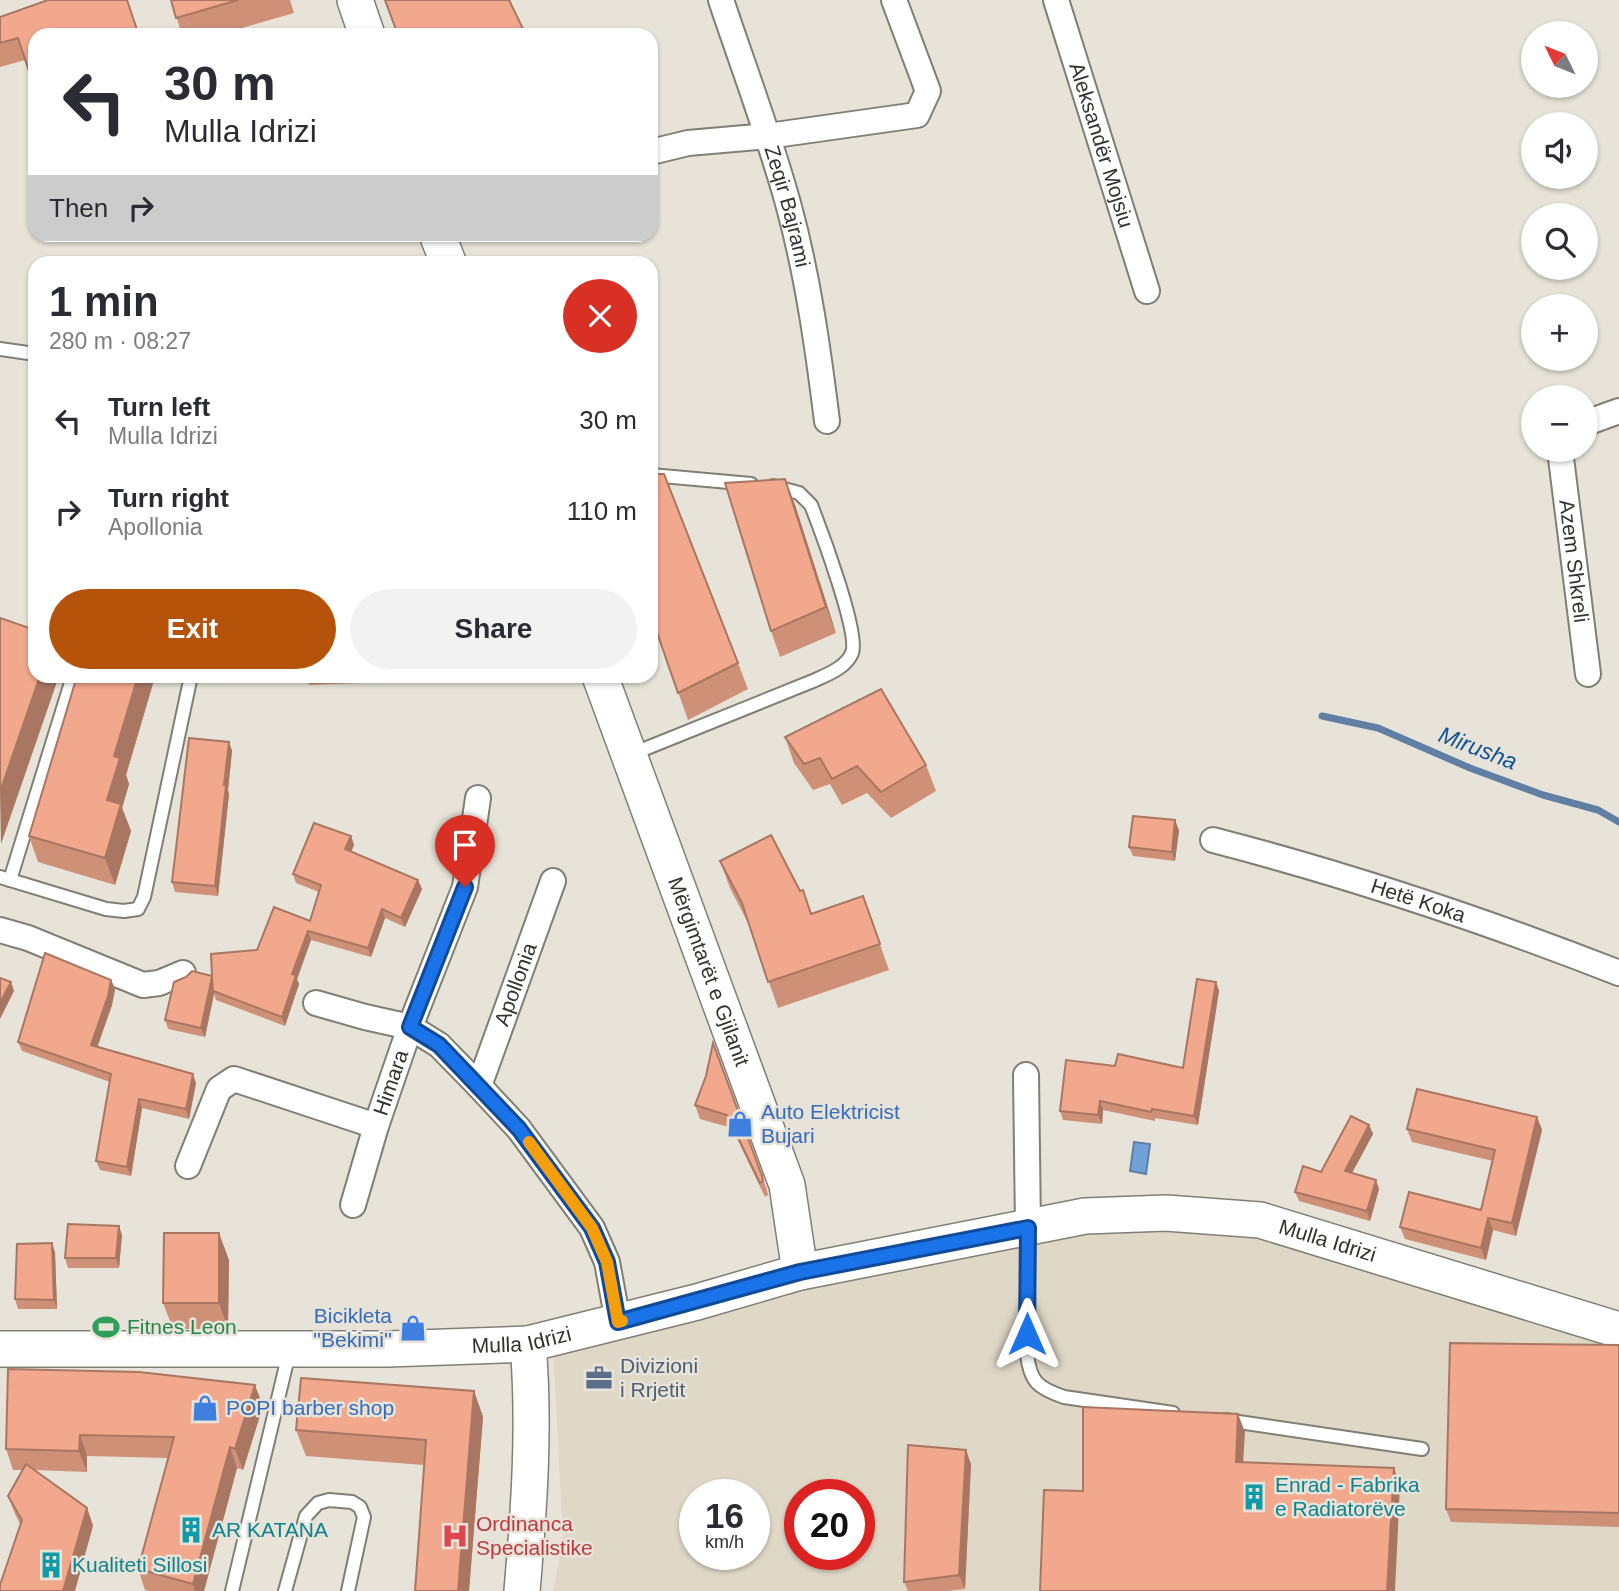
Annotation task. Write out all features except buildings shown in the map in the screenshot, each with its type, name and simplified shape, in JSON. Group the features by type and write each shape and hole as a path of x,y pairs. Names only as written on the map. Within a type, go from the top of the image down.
{"street":[{"path":"355,0 365,28"},
{"name":"Zeqir Bajrami","path":"721,0 768,136 789,209 815,325 827,421"},
{"path":"658,150 688,143 768,136 917,115 928,91 894,0"},
{"name":"Aleksandër Mojsiu","path":"1056,0 1147,291"},
{"path":"1598,419 1619,411"},
{"name":"Azem Shkreli","path":"1562,462 1588,674"},
{"name":"Mërgimtarët e Gjilanit","path":"603,683 787,1185 800,1272"},
{"name":"Himara","path":"354,1205 376,1126 410,1027 465,887 478,798"},
{"name":"Hetë Koka","path":"1213,840 1391,890 1619,973"},
{"name":"Apollonia","path":"479,1086 553,881"},
{"path":"0,930 28,938 143,985 159,983 183,973"},
{"path":"316,1003 410,1027 439,1045 479,1086 519,1129 592,1228 607,1262 618,1322"},
{"path":"1027,1074 1028,1228"},
{"name":"Himara","path":"188,1166 219,1089 234,1079 376,1126"},
{"name":"Mulla Idrizi","path":"0,1349 290,1349 528,1344 800,1272 1085,1216 1166,1213 1260,1220 1619,1330"},
{"path":"522,1591 528,1516 532,1397 528,1344"}],"lane":[{"path":"0,349 28,353"},
{"path":"632,765 826,675 844,663 854,646 849,619 816,516 804,496 781,486 658,476"},
{"path":"71,683 5,878 124,911 138,909 144,897 190,683"},
{"path":"1028,1228 1027,1354 1030,1373 1036,1383 1064,1397 1182,1414"},
{"path":"232,1591 290,1349"},
{"path":"1209,1418 1422,1449"},
{"path":"285,1591 306,1516 318,1503 329,1500 352,1502 360,1507 364,1517 348,1591"}],"shaded area":[{"path":"1166,1213 1619,1329 1619,1591 553,1591 563,1539 553,1346 710,1308"}],"water":[{"path":"1134,1142 1150,1144 1146,1174 1130,1171"}],"waterway":[{"name":"Mirusha","path":"1322,716 1378,728 1470,768 1543,795 1598,810 1619,822"}],"slow traffic":[{"path":"529,1142 592,1228 607,1262 618,1322 622,1321"}],"place":[{"name":"Auto Elektricist Bujari","path":"740,1124"},
{"name":"Fitnes Leon","path":"106,1327"},
{"name":"Bicikleta ''Bekimi''","path":"413,1328"},
{"name":"Divizioni i Rrjetit","path":"599,1378"},
{"name":"POPI barber shop","path":"205,1408"},
{"name":"Enrad - Fabrika e Radiatorëve","path":"1254,1497"},
{"name":"AR KATANA","path":"191,1530"},
{"name":"Ordinanca Specialistike","path":"455,1536"},
{"name":"Kualiteti Sillosi","path":"51,1565"}],"route":[{"path":"465,887 410,1027 439,1045 519,1129 592,1228 607,1262 618,1322 800,1272 1028,1228 1027,1334"}]}
